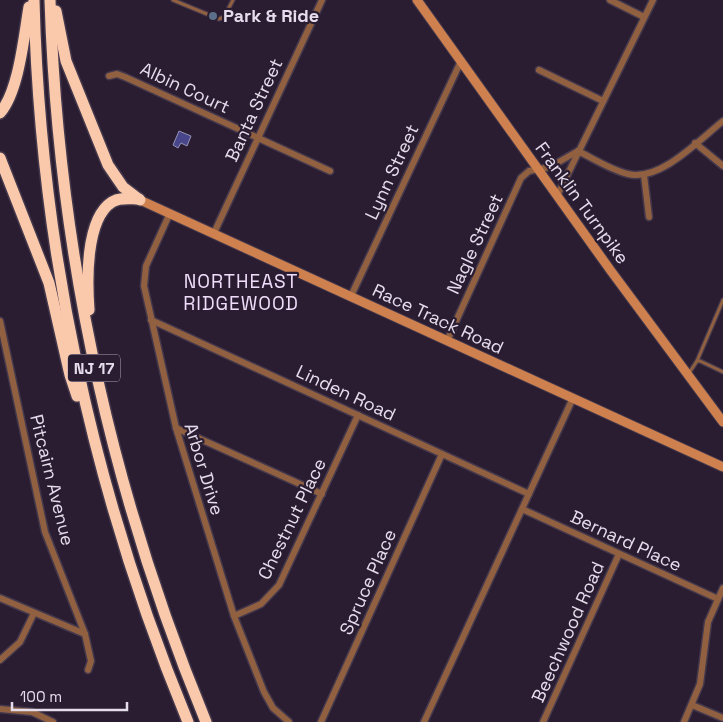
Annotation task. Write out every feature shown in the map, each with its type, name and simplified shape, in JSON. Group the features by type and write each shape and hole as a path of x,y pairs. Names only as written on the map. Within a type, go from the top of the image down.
{"highway":[{"path":"0,113 8,100 21,57 30,0"},
{"name":"NJ 17","path":"34,0 40,120 53,232 68,324 93,439 136,583 188,722"},
{"path":"52,0 66,61 108,165 123,187 140,200"},
{"name":"NJ 17","path":"52,0 60,161 76,272 91,354 117,462 138,536 170,629 206,722"},
{"path":"0,158 49,283 70,375 93,439"},
{"path":"91,354 87,271 93,240 102,214 108,206 122,199 140,200"}],"street":[{"name":"Banta Street","path":"214,234 322,0"},
{"name":"Franklin Turnpike","path":"417,0 538,170 723,422"},
{"path":"610,0 644,17"},
{"path":"557,196 653,0"},
{"name":"Lynn Street","path":"351,296 460,61"},
{"path":"538,70 603,101"},
{"name":"Albin Court","path":"109,76 116,74 125,76 330,171"},
{"path":"578,151 622,172 644,175 663,168 723,121"},
{"path":"695,143 723,166"},
{"name":"Nagle Street","path":"447,340 522,178 529,171 550,167 578,151"},
{"path":"644,175 649,217"},
{"name":"Race Track Road","path":"140,200 723,467"},
{"name":"Arbor Drive","path":"170,213 144,272 145,294 176,428 234,616 264,692 273,708 289,722"},
{"name":"Linden Road","path":"151,320 529,494"},
{"name":"Pitcairn Avenue","path":"0,322 2,341 46,532 85,634 91,661 88,670"},
{"path":"424,722 573,398"},
{"name":"Chestnut Place","path":"234,616 253,609 274,592 288,568 358,415"},
{"path":"176,428 322,494"},
{"name":"Spruce Place","path":"321,722 442,454"},
{"name":"Bernard Place","path":"522,510 718,599"},
{"name":"Beechwood Road","path":"543,722 619,554"},
{"path":"684,722 700,684 708,622 723,588"},
{"path":"0,598 85,634"},
{"path":"0,660 20,642 34,613"},
{"path":"692,705 723,718"},
{"path":"0,709 32,712 53,722"}],"lane":[{"path":"173,0 219,19 224,17 232,0"},
{"path":"688,376 697,361 723,300"},
{"path":"697,361 705,362 723,372"}],"building":[{"path":"179,131 191,136 187,146 181,143 178,148 173,145"}],"place":[{"name":"Park & Ride","path":"213,16"}],"district":[{"name":"NORTHEAST RIDGEWOOD","path":"241,292"}]}
